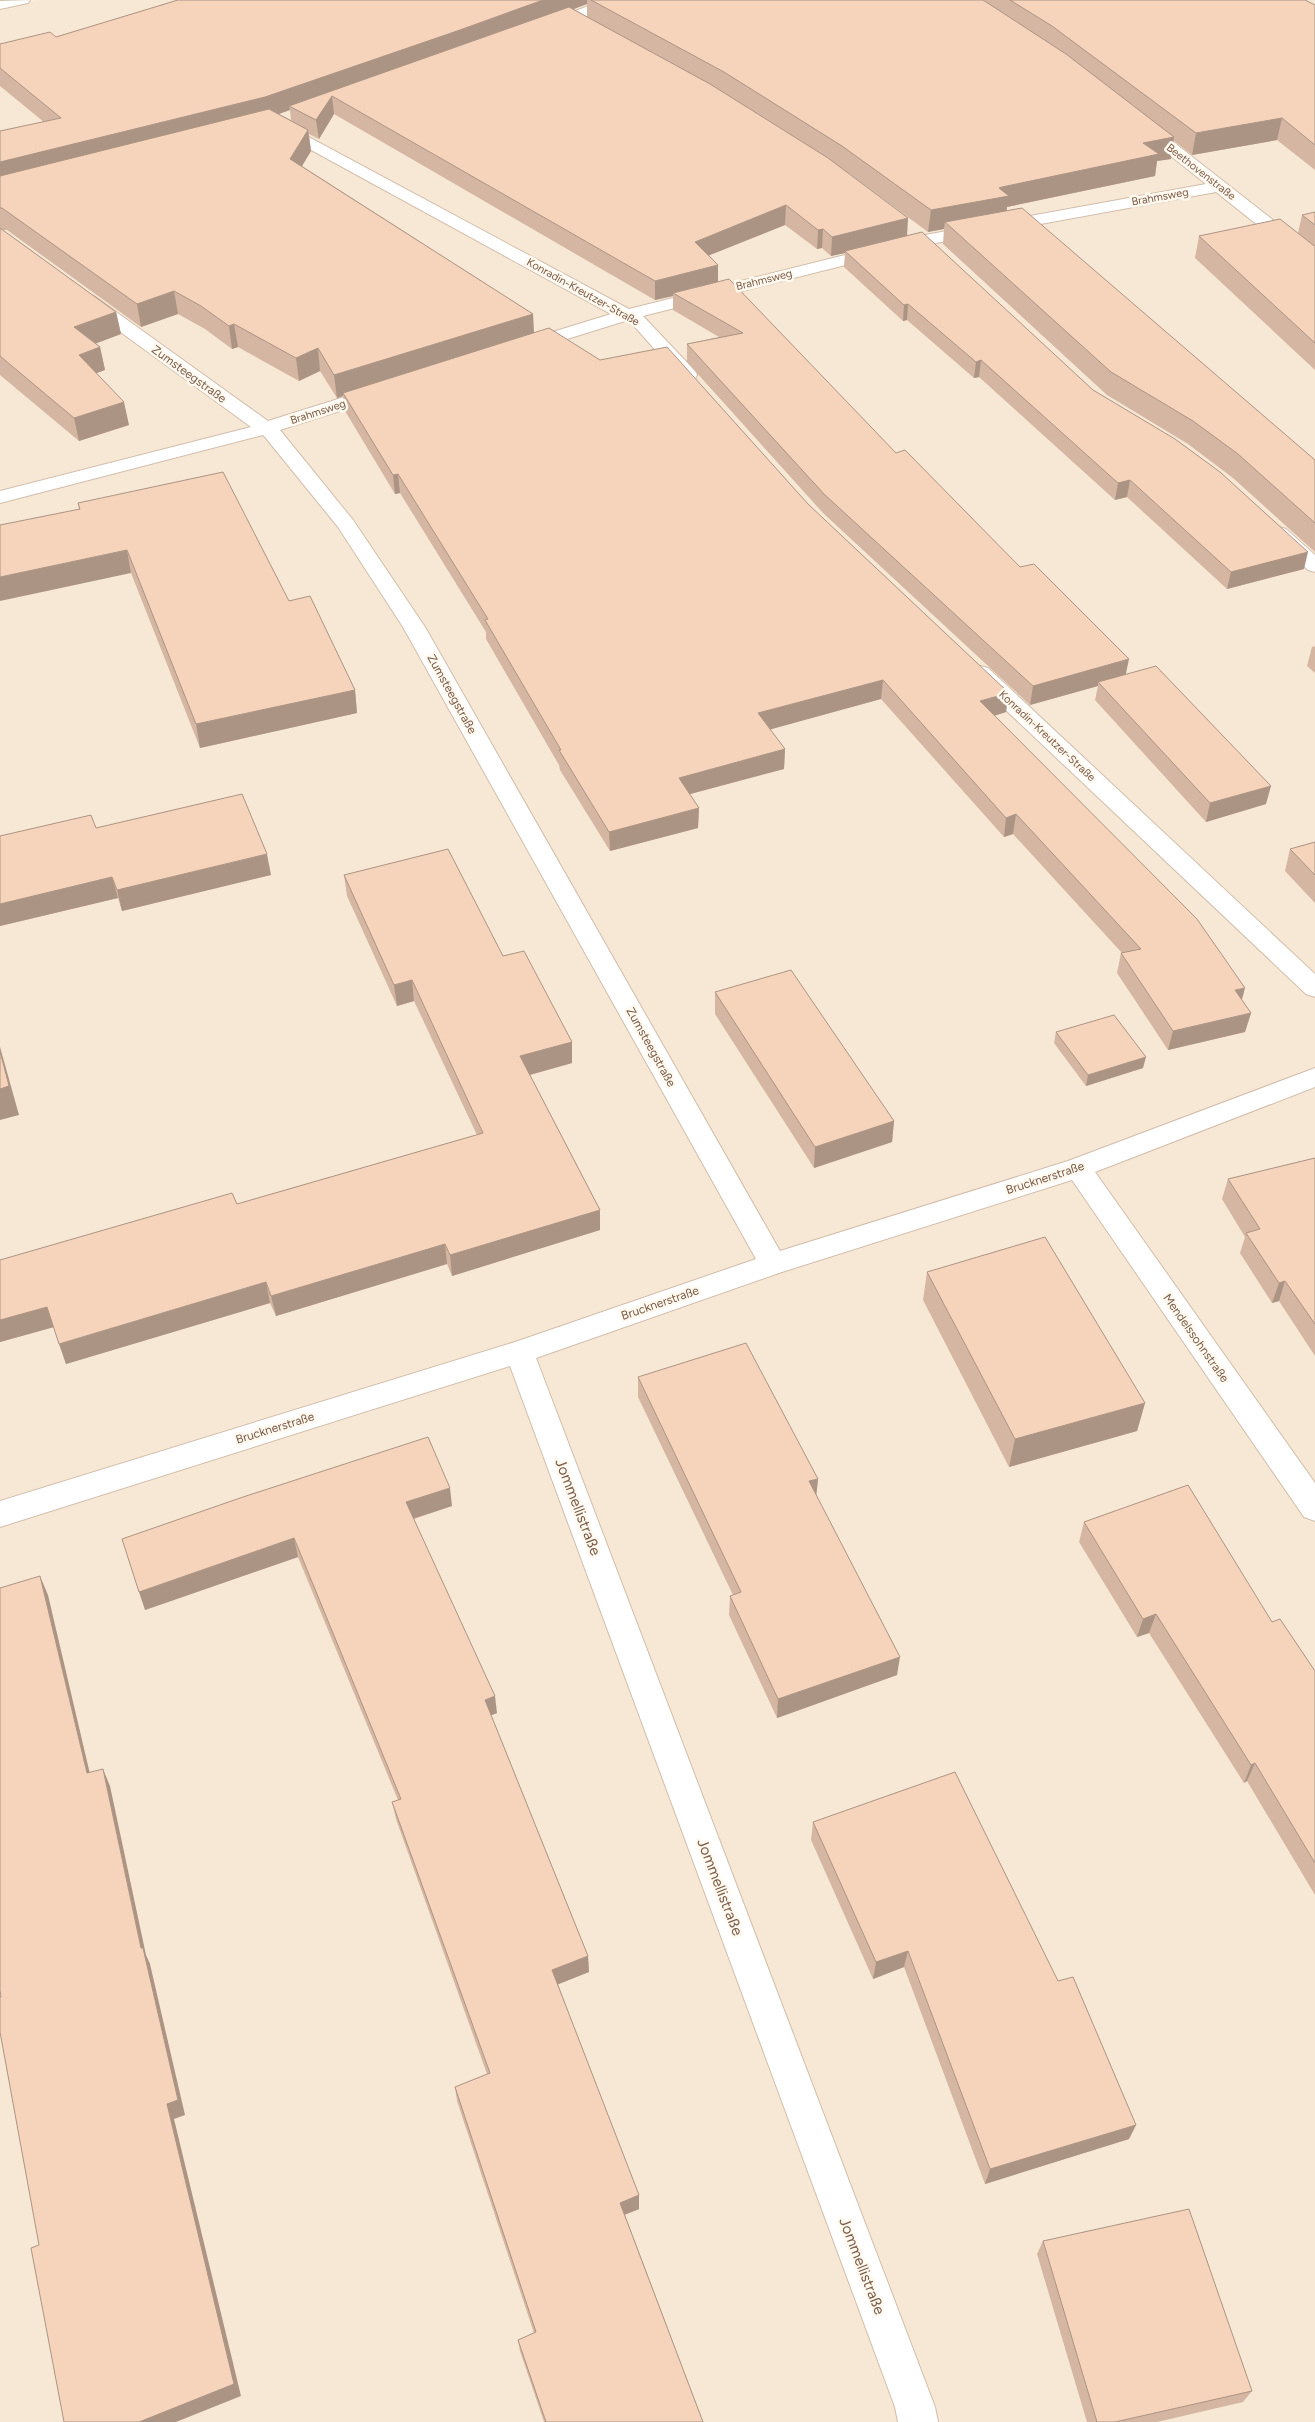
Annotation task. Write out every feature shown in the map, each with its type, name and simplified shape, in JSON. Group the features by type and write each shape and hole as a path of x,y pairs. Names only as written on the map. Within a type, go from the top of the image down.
{"street":[{"path":"0,5 21,0"},
{"path":"536,31 617,0"},
{"path":"572,18 589,27"},
{"name":"Beethovenstraße","path":"1130,116 1315,262"},
{"name":"Konradin-Kreutzer-Straße","path":"277,121 640,322 698,387"},
{"name":"Brahmsweg","path":"506,353 626,315 925,240 1218,186"},
{"path":"910,229 943,255"},
{"name":"Zumsteegstraße","path":"72,288 272,433 346,524 414,627 773,1264"},
{"name":"Brahmsweg","path":"0,497 264,429 394,388"},
{"path":"1266,522 1315,566"},
{"name":"Konradin-Kreutzer-Straße","path":"969,662 1315,988"},
{"name":"Brucknerstraße","path":"0,1514 519,1352 773,1264 1078,1168 1315,1077"},
{"name":"Mendelssohnstraße","path":"1078,1168 1315,1508"},
{"name":"Jommellistraße","path":"519,1352 915,2407 918,2422"}],"shaded area":[{"path":"35,0 1315,0 1315,2422 0,2422 0,8"}],"building":[{"path":"178,0 543,0 265,97 0,162 0,131 61,118 0,68 0,44 50,32 56,37"},
{"path":"591,0 983,0 1066,54 1174,137 1143,143 1159,154 1002,187 999,188 1009,196 931,210 842,146 724,72"},
{"path":"1010,0 1305,0 1315,5 1315,145 1282,118 1196,133 1052,26"},
{"path":"569,7 710,84 828,158 908,218 832,237 823,229 818,230 786,205 695,242 718,265 655,281 332,96 316,120 289,106"},
{"path":"269,109 308,130 290,159 533,314 334,375 318,348 296,358 234,324 229,326 201,306 174,291 137,304 0,208 0,176"},
{"path":"1022,208 1315,460 1315,523 1238,454 1193,421 1111,372 945,222"},
{"path":"1315,212 1315,225 1302,215"},
{"path":"1280,219 1315,246 1315,343 1199,236"},
{"path":"0,228 116,312 74,327 100,347 79,355 124,402 74,418 0,356"},
{"path":"922,232 1093,390 1175,439 1220,472 1308,552 1231,572 1130,480 1118,483 981,360 976,362 908,304 904,305 845,251"},
{"path":"729,279 896,453 905,450 1020,567 1034,564 1129,659 1033,686 824,494 687,344 743,333 673,293"},
{"path":"549,328 600,360 667,347 808,504 1009,693 980,701 1197,919 1245,988 1235,990 1251,1013 1173,1031 1121,953 1141,949 1016,814 1006,818 883,680 758,713 785,749 679,778 699,808 609,832 559,750 561,750 485,620 488,619 398,474 393,475 343,393"},
{"path":"223,472 289,601 310,596 355,690 196,724 127,550 0,577 0,525 80,509 78,503"},
{"path":"1156,666 1271,786 1210,803 1098,682"},
{"path":"242,794 267,854 117,890 112,877 0,904 0,836 91,815 96,828"},
{"path":"1315,842 1315,875 1290,849"},
{"path":"448,849 503,956 524,951 572,1042 520,1056 600,1210 450,1255 445,1244 271,1296 266,1282 59,1344 47,1307 0,1320 0,1260 232,1193 237,1204 483,1133 412,980 394,985 344,875"},
{"path":"791,970 894,1121 815,1147 715,992"},
{"path":"1114,1015 1146,1057 1088,1075 1056,1032"},
{"path":"0,1051 9,1086 0,1089"},
{"path":"1315,1158 1315,1324 1285,1281 1279,1283 1246,1233 1260,1229 1228,1179"},
{"path":"1045,1237 1145,1403 1015,1439 927,1272"},
{"path":"746,1343 818,1479 809,1481 900,1657 778,1699 730,1596 741,1592 638,1377"},
{"path":"428,1437 450,1488 406,1502 495,1696 485,1700 588,1956 552,1970 639,2195 620,2203 703,2422 546,2422 518,2340 536,2332 455,2087 490,2073 392,1802 401,1799 294,1538 139,1592 122,1539 243,1497"},
{"path":"1188,1485 1272,1622 1280,1619 1315,1671 1315,1863 1255,1763 1251,1765 1156,1614 1143,1619 1084,1522"},
{"path":"40,1576 87,1773 103,1769 141,1948 143,1948 178,2100 167,2104 234,2384 139,2422 64,2422 31,2248 39,2245 0,2032 0,1588"},
{"path":"955,1772 1058,1981 1073,1977 1136,2125 990,2169 908,1951 876,1962 813,1822"},
{"path":"1189,2209 1252,2391 1115,2422 1097,2422 1043,2241"}]}
